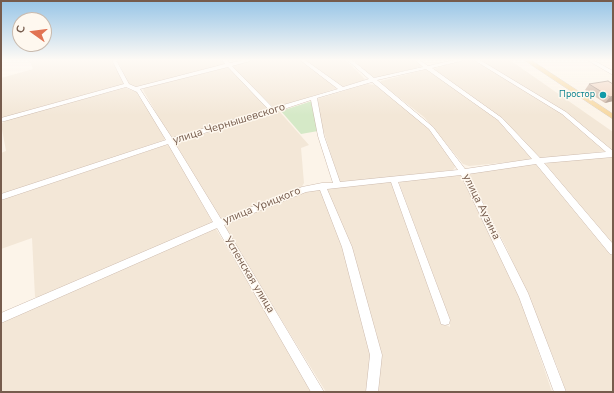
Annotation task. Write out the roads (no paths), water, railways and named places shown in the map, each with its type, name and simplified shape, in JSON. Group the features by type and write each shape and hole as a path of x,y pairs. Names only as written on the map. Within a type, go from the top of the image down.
{"main road":[{"path":"555,78 613,117"}],"street":[{"name":"Успенская улица","path":"126,78 131,87 139,91 170,141 318,392"},
{"path":"1,120 170,78"},
{"path":"242,78 273,111"},
{"path":"327,78 342,89"},
{"name":"улица Чернышевского","path":"1,197 170,141 380,78"},
{"path":"443,78 500,119 538,161 613,251"},
{"path":"507,78 564,113 613,154"},
{"name":"улица Аузина","path":"372,80 431,128 463,170 524,296 560,392"},
{"path":"314,98 321,136 337,185"},
{"name":"улица Урицкого","path":"1,318 218,224 304,189 394,180 538,161 613,154"},
{"path":"394,180 445,320"},
{"path":"322,186 347,247 376,355 372,392"}],"place":[{"name":"Простор","path":"603,95"}]}
